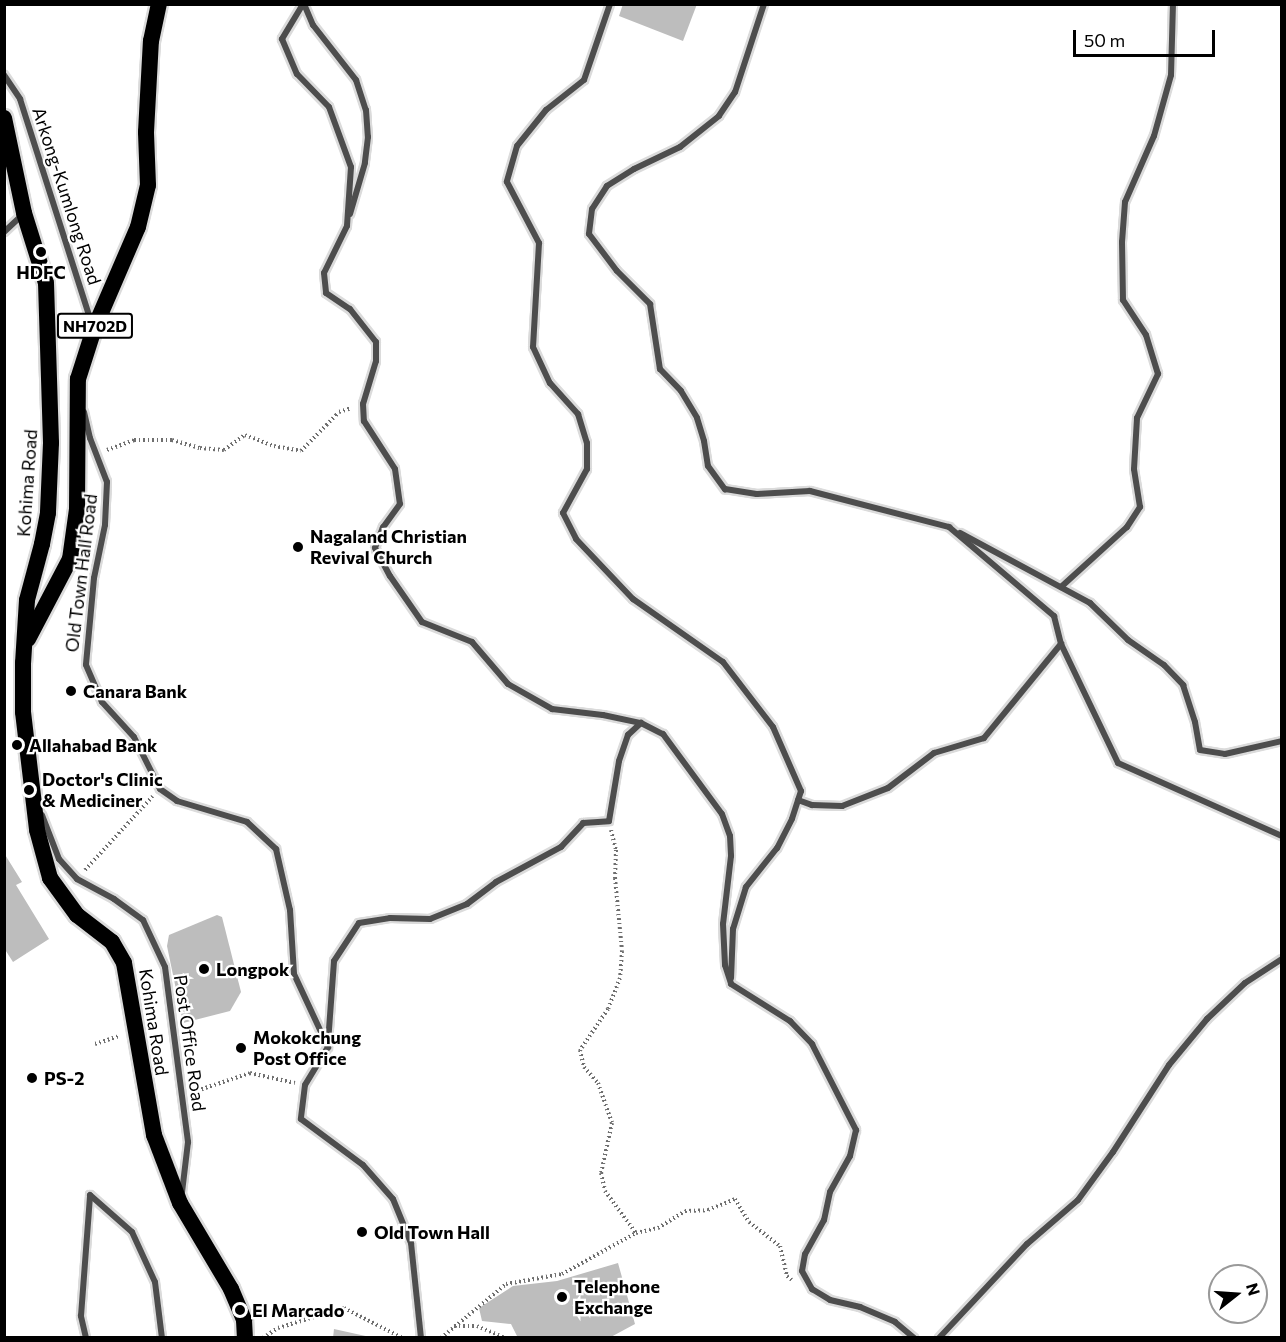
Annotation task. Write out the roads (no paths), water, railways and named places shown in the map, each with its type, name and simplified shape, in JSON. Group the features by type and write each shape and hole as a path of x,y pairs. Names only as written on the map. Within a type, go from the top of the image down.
{"highway":[{"name":"NH702D","path":"25,645 70,559 77,509 78,379 94,329 138,227 148,185 146,132 150,64 159,4"},
{"name":"Kohima Road","path":"4,118 24,213 46,283 51,443 48,513 27,600 23,712 37,830 50,878 77,915 112,942 124,963 134,1031 154,1135 180,1203 231,1289 244,1320 245,1338"}],"street":[{"path":"304,4 282,39 297,74 329,107 351,167 347,226"},
{"path":"304,4 313,25 356,80 366,110 368,137 364,163 347,226 324,273 326,293 350,309 376,342 376,361 363,404 364,421 395,469 400,504 383,527 375,548 390,576 422,622 472,642 508,684 552,709 603,715 640,723 663,734 722,813 730,836 723,924 725,966 731,984 790,1021 812,1044 856,1130 849,1156 830,1192 824,1220 805,1254 802,1271 812,1289 830,1300 860,1307 894,1322 914,1338"},
{"path":"610,4 584,80 546,110 517,146 507,182 538,243 533,346 550,383 578,414 586,442 587,469 563,513 576,539 633,598 723,662 773,727 801,790 792,819 777,848 746,887 733,929 731,984"},
{"path":"764,4 735,92 719,116 680,147 634,169 607,186 592,209 589,234 617,271 650,304 660,369 681,391 697,418 708,466 725,489 757,494 810,491 949,527 1090,603 1128,640 1164,665 1183,685 1195,722 1200,750 1225,754 1281,741"},
{"path":"1061,587 1127,526 1140,507 1134,469 1137,418 1158,374 1146,335 1123,300 1122,242 1125,202 1154,136 1171,75 1173,4"},
{"name":"Arkong-Kumlong Road","path":"4,75 20,99 94,329"},
{"path":"4,232 24,213"},
{"name":"Old Town Hall Road","path":"78,379 90,438 107,482 105,525 94,578 86,665 102,702 134,738 160,789 177,801 247,822 276,849 290,910 294,974 328,1047"},
{"path":"949,527 1054,616 1060,644 1118,763 1281,836"},
{"path":"798,800 812,805 842,806 888,788 934,753 984,738 1060,644"},
{"path":"421,1338 411,1243 393,1199 363,1165 301,1119 305,1085 328,1047 334,961 359,923 390,918 430,919 467,904 496,882 561,847 583,823 609,821 619,761 628,735 640,723"},
{"name":"Post Office Road","path":"34,795 59,859 76,879 114,899 143,920 165,967 184,1095 188,1142 180,1203"},
{"path":"939,1338 1027,1244 1078,1200 1113,1152 1169,1065 1207,1019 1245,983 1281,959"},
{"path":"86,1338 81,1316 90,1195 132,1232 155,1282 162,1338"}],"place":[{"name":"HDFC","path":"41,252"},
{"name":"Nagaland Christian Revival Church","path":"298,547"},
{"name":"Canara Bank","path":"71,691"},
{"name":"Allahabad Bank","path":"17,745"},
{"name":"Doctor's Clinic & Mediciner","path":"29,790"},
{"name":"Longpok","path":"204,969"},
{"name":"Mokokchung Post Office","path":"241,1048"},
{"name":"PS-2","path":"32,1078"},
{"name":"Old Town Hall","path":"362,1232"},
{"name":"Telephone Exchange","path":"562,1297"},
{"name":"El Marcado","path":"240,1310"}]}
